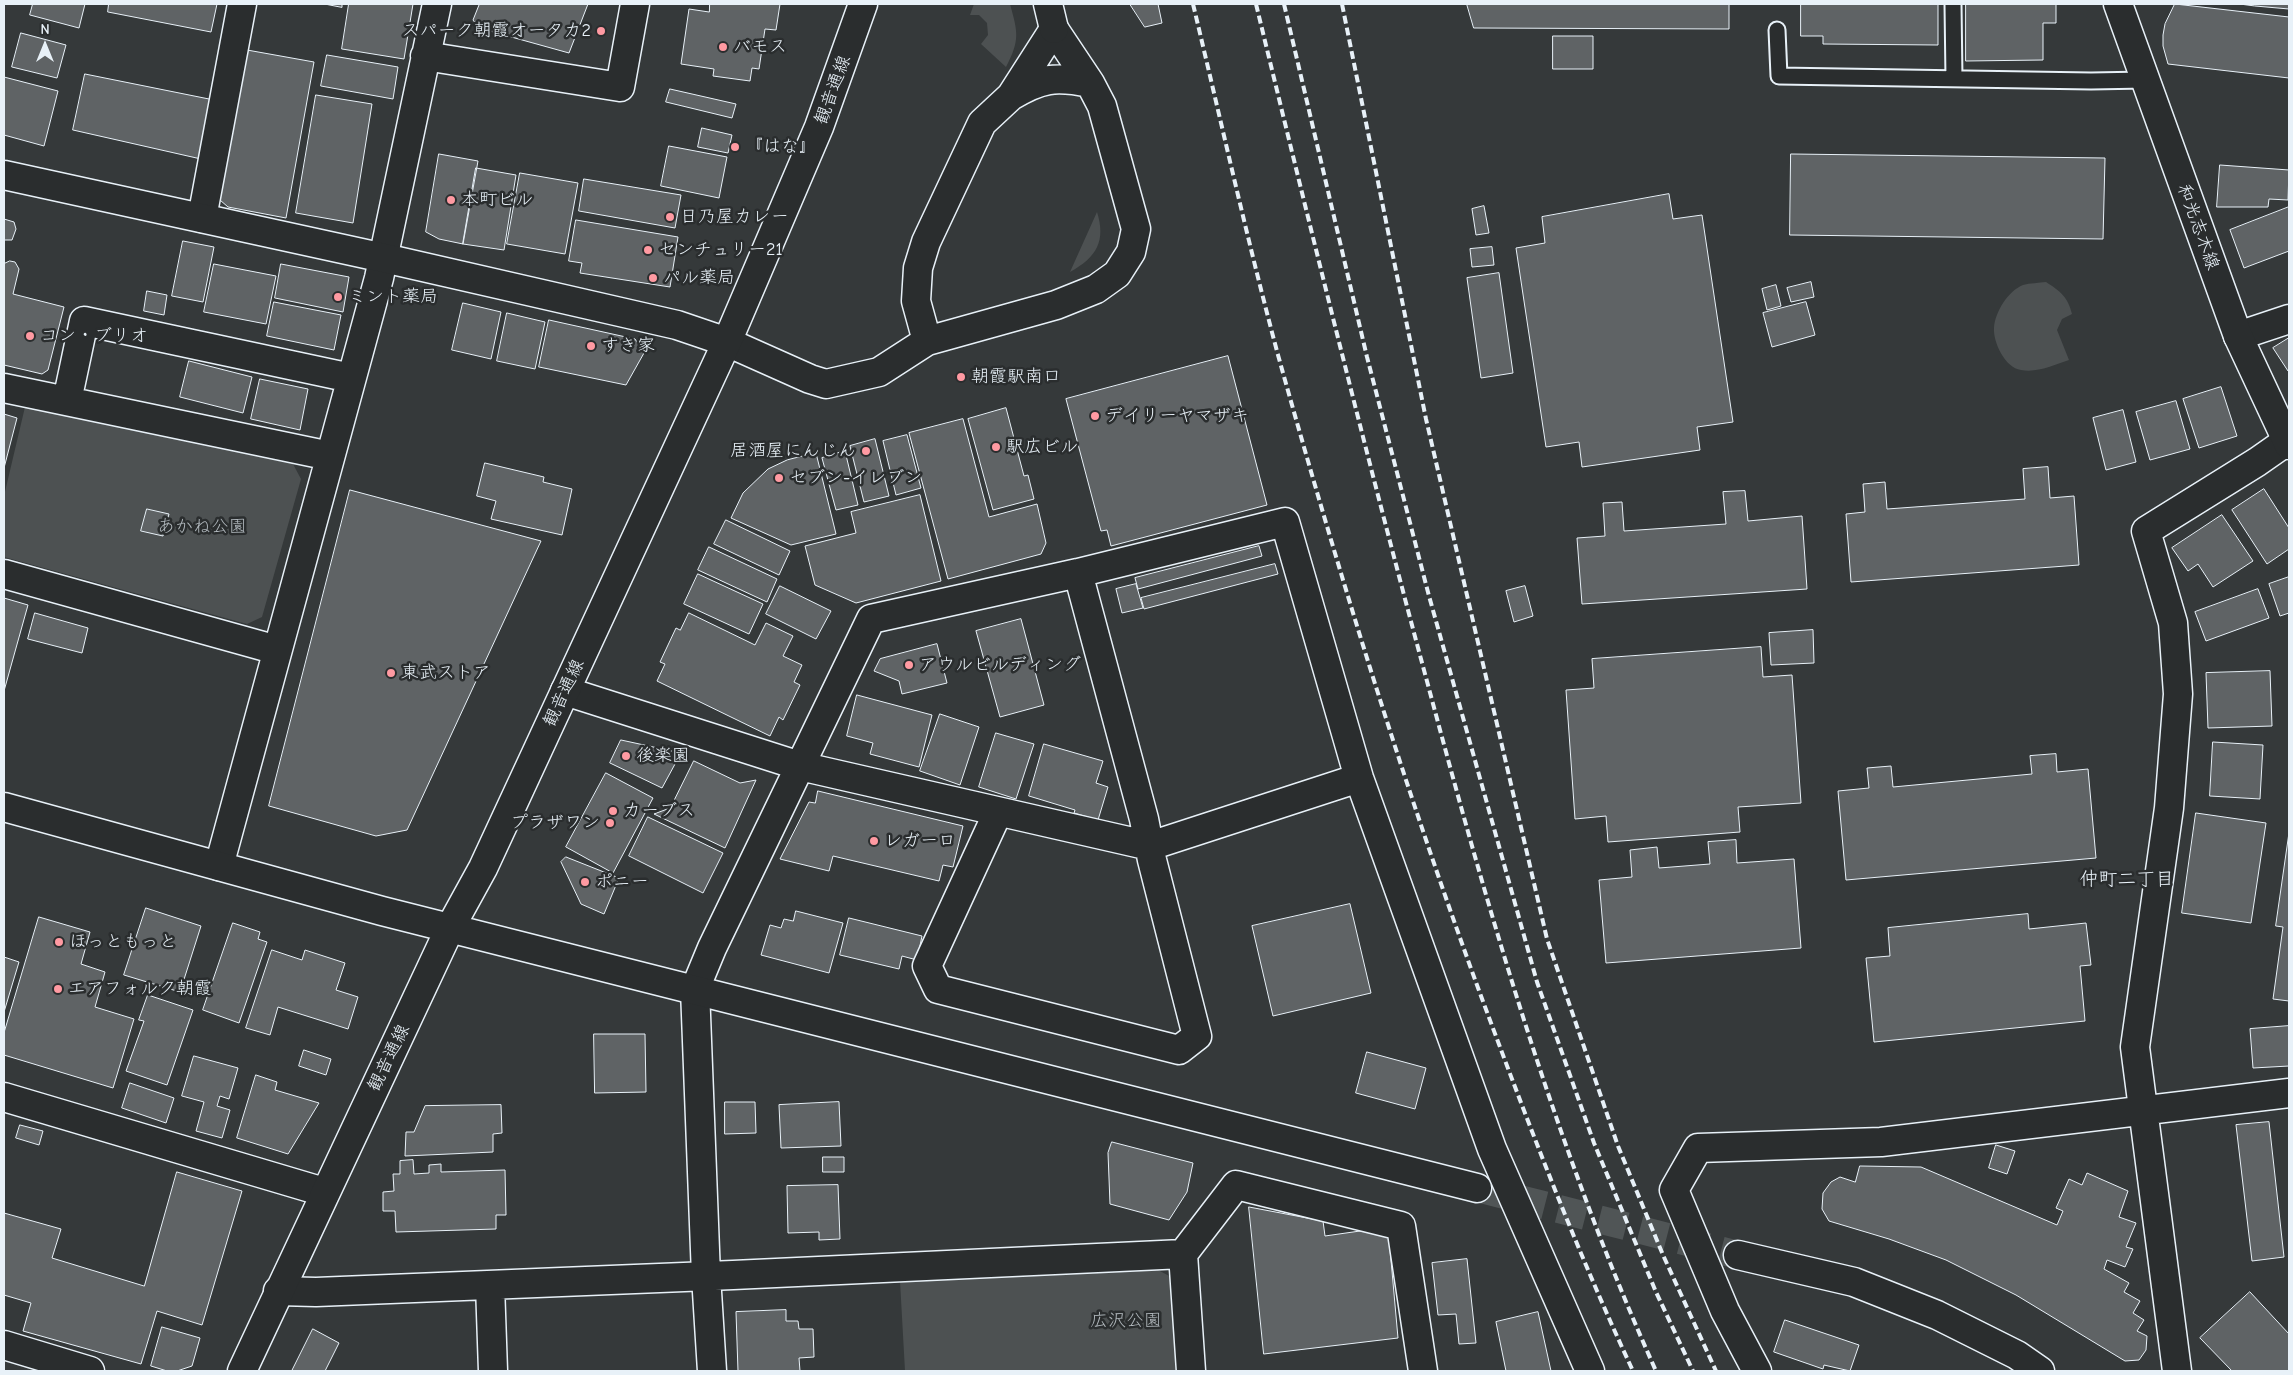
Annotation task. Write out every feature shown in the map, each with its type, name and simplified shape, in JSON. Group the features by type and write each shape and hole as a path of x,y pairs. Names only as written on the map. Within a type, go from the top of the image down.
{"street":[{"path":"202,218 242,4"},
{"path":"219,866 384,258 437,4"},
{"path":"425,56 620,87 634,4"},
{"name":"観音通線","path":"242,1371 324,1192 450,928 483,868 727,342 819,127 863,4"},
{"name":"和光志木線","path":"2118,4 2238,336 2288,443"},
{"path":"4,175 384,258 677,326 727,342 810,379 826,384 879,372 926,341 1056,306 1096,289 1116,274 1131,252 1136,229 1102,106 1051,16"},
{"path":"1011,96 1051,16"},
{"path":"926,341 916,301 918,268 926,242 982,123 1011,96 1032,84 1049,80 1069,79 1090,82"},
{"path":"2238,336 2289,319"},
{"path":"67,401 84,321 351,378"},
{"path":"4,388 330,456"},
{"path":"2177,1371 2135,1047 2169,808 2178,694 2173,623 2146,532 2288,443"},
{"path":"712,1371 706,1276 695,990 712,948 871,619 1078,573 1285,522 1359,778 1492,1149 1590,1371"},
{"path":"998,812 926,966 938,989 1179,1050 1197,1036 1144,819 1078,573"},
{"path":"4,574 278,650"},
{"path":"565,691 800,766 1150,846 1359,778"},
{"path":"4,807 450,928 1477,1188"},
{"path":"1757,1371 1725,1310 1674,1190 1698,1148 1881,1142 2143,1109 2289,1093"},
{"path":"4,1097 324,1192"},
{"path":"1190,1371 1183,1254 1236,1185 1401,1226 1423,1371"},
{"path":"278,1291 316,1292 490,1285 1183,1254"},
{"path":"1738,1255 1854,1282 1937,1315 2017,1355 2040,1371"},
{"path":"490,1285 493,1371"},
{"path":"4,1345 90,1371"}],"lane":[{"path":"1953,4 1954,79"},
{"path":"1778,30 1779,76 2145,80"}],"green space":[{"path":"974,4 1010,4 1015,22 1016,43 1006,67 981,44 988,35 987,23 979,15 970,15"},
{"path":"1097,212 1100,222 1100,240 1097,247 1087,260 1070,272"},
{"path":"2046,282 2063,295 2072,314 2062,319 2057,330 2069,360 2045,368 2021,370 2010,365 2001,354 1994,334 1995,322 2003,303 2017,288 2026,284"},
{"name":"あかね公園","path":"25,407 293,464 301,479 262,617 247,624 4,557 4,496"},
{"name":"広沢公園","path":"1158,1270 1175,1279 1179,1371 905,1371 900,1281"}],"building":[{"path":"33,4 85,4 79,28 30,15"},
{"path":"109,4 217,4 211,32 108,12"},
{"path":"325,4 342,4 342,7"},
{"path":"349,4 413,4 404,59 342,49"},
{"path":"475,4 588,4 569,53 479,28 473,20 479,5"},
{"name":"バモス","path":"710,4 780,4 776,30 765,29 759,69 752,68 750,81 713,76 714,69 681,64 689,9 709,12"},
{"path":"1130,4 1158,4 1162,23 1145,27"},
{"path":"1467,4 1729,4 1729,29 1474,28"},
{"path":"1801,4 1938,4 1938,45 1823,44 1823,36 1801,36"},
{"path":"1966,4 2056,4 2056,23 2043,23 2043,60 1966,61"},
{"path":"2175,4 2289,17 2289,78 2168,64 2163,46 2163,35 2165,24"},
{"path":"2240,4 2289,4 2289,9 2255,6"},
{"path":"21,33 66,45 57,78 12,67"},
{"path":"1553,36 1593,36 1593,69 1553,69"},
{"path":"247,50 314,62 286,218 228,207 220,200"},
{"path":"327,55 398,67 393,99 321,86"},
{"path":"85,74 214,100 201,159 73,130"},
{"path":"4,77 58,91 44,146 4,135"},
{"path":"670,89 736,104 732,118 666,102"},
{"path":"316,95 372,104 353,223 296,213"},
{"path":"702,128 732,135 728,153 698,147"},
{"path":"669,146 727,157 719,198 661,186"},
{"name":"本町ビル","path":"439,154 478,161 463,244 439,239 426,232"},
{"path":"1791,154 2105,158 2103,239 1790,235"},
{"path":"2220,165 2289,170 2288,200 2269,199 2268,207 2217,207"},
{"path":"476,168 516,175 504,250 463,244"},
{"path":"520,173 578,183 565,254 507,244"},
{"path":"584,179 681,195 675,228 579,211"},
{"path":"1669,194 1673,219 1702,215 1733,422 1697,427 1700,450 1582,467 1579,442 1546,447 1516,248 1545,243 1542,217"},
{"path":"1484,206 1489,233 1476,235 1472,209"},
{"path":"2289,207 2289,251 2244,268 2230,230"},
{"path":"4,219 14,222 16,229 12,240 4,240"},
{"path":"576,220 678,237 670,287 580,273 582,263 569,261"},
{"path":"183,241 214,247 203,302 172,296"},
{"path":"1492,247 1494,265 1472,267 1470,249"},
{"name":"コン・ブリオ","path":"10,261 15,262 19,269 13,294 64,307 48,370 42,374 4,365 4,264"},
{"path":"214,264 276,276 266,324 204,312"},
{"path":"281,264 349,277 343,312 275,298"},
{"path":"1499,273 1513,373 1481,378 1467,278"},
{"path":"1811,282 1814,297 1791,302 1787,288"},
{"path":"1776,285 1781,306 1767,310 1762,289"},
{"path":"147,291 167,295 164,315 144,311"},
{"path":"274,302 341,315 334,350 267,336"},
{"path":"1806,302 1815,335 1772,347 1763,313"},
{"path":"463,303 501,312 491,359 452,350"},
{"path":"507,313 545,322 535,369 497,361"},
{"name":"すき家","path":"549,320 635,339 644,353 626,385 539,367"},
{"path":"2289,338 2289,370 2288,371 2273,348"},
{"path":"1228,356 1267,505 1111,546 1107,530 1101,531 1066,399"},
{"path":"189,361 252,377 243,413 180,397"},
{"path":"260,379 308,389 300,430 251,419"},
{"path":"2221,387 2237,436 2199,448 2183,399"},
{"path":"2176,401 2190,449 2150,460 2136,412"},
{"name":"駅広ビル","path":"1006,408 1024,476 1028,475 1034,499 993,510 968,419"},
{"path":"2123,410 2136,462 2106,470 2093,418"},
{"path":"4,414 17,418 4,468"},
{"path":"963,419 989,517 1037,504 1046,543 1041,554 948,579 909,433"},
{"path":"907,435 921,488 896,495 883,441"},
{"path":"875,439 889,496 864,502 850,446"},
{"path":"845,451 858,505 836,510 822,458"},
{"path":"816,453 836,534 791,545 731,518 743,493 768,469 787,460"},
{"path":"485,463 544,477 543,482 572,489 562,535 491,519 496,501 477,496"},
{"path":"2048,467 2050,498 2074,496 2079,565 1851,582 1846,514 1865,512 1863,484 1885,482 1887,509 2025,499 2023,469"},
{"path":"2264,489 2289,528 2289,549 2267,564 2232,510"},
{"name":"東武ストア","path":"350,490 541,541 407,830 376,836 269,806"},
{"path":"1745,491 1748,521 1802,516 1807,589 1582,604 1577,538 1605,536 1603,503 1622,502 1624,531 1726,524 1723,492"},
{"path":"920,495 941,581 856,603 815,585 805,546 856,533 851,512"},
{"path":"147,509 169,514 163,536 141,531"},
{"path":"2222,515 2253,561 2213,587 2198,564 2188,571 2172,548"},
{"path":"726,520 790,551 779,575 714,544"},
{"path":"1259,546 1262,556 1138,589 1135,578"},
{"path":"709,547 777,579 767,602 698,570"},
{"path":"1275,564 1278,574 1144,609 1141,598"},
{"path":"698,574 763,604 749,634 684,604"},
{"path":"2289,577 2289,613 2280,616 2269,584"},
{"path":"1136,584 1143,608 1122,613 1116,589"},
{"path":"780,586 831,611 816,639 766,614"},
{"path":"1525,586 1533,616 1514,622 1506,591"},
{"path":"2258,589 2269,618 2206,641 2195,612"},
{"path":"4,598 28,605 4,691"},
{"path":"35,613 88,628 82,653 28,639"},
{"path":"689,613 755,645 766,623 793,636 783,656 802,665 794,682 800,685 783,720 779,717 770,736 657,681 665,664 660,662 676,628 680,630"},
{"path":"1021,619 1044,705 1000,717 976,631"},
{"path":"1813,630 1814,663 1771,665 1769,633"},
{"name":"アウルビルディング","path":"937,644 947,683 902,694 899,681 874,671 880,659"},
{"path":"1761,647 1763,677 1792,675 1801,803 1738,807 1740,832 1608,842 1606,816 1575,819 1566,690 1594,688 1592,659"},
{"path":"2270,671 2272,726 2208,728 2206,673"},
{"path":"857,695 932,715 919,767 870,754 873,743 847,736"},
{"path":"940,714 979,727 960,785 920,771"},
{"path":"996,733 1034,744 1016,799 979,787"},
{"path":"621,740 681,753 662,788 610,763"},
{"path":"2213,742 2263,745 2260,799 2210,796"},
{"path":"1044,744 1103,761 1096,783 1108,787 1098,820 1074,813 1075,810 1029,796"},
{"path":"2056,754 2057,772 2088,769 2096,858 1846,880 1838,791 1869,788 1867,768 1891,766 1893,787 2032,774 2030,756"},
{"path":"694,761 740,783 756,780 725,848 654,814 670,808"},
{"name":"プラザワン","path":"606,773 653,798 613,873 566,847"},
{"name":"レガーロ","path":"818,791 963,826 953,867 943,865 939,881 833,856 829,871 780,859 809,802 815,803"},
{"path":"2196,813 2266,823 2251,923 2182,913"},
{"path":"648,817 723,853 703,893 629,856"},
{"path":"2289,833 2289,1001 2273,999 2283,927 2276,926"},
{"path":"1736,840 1737,863 1794,859 1801,948 1606,963 1599,880 1632,877 1630,850 1657,847 1659,868 1710,864 1708,842"},
{"path":"566,857 619,878 604,914 581,904 561,862"},
{"path":"1350,904 1371,993 1273,1016 1252,926"},
{"path":"146,908 201,926 180,992 124,975"},
{"path":"796,911 843,923 829,973 761,955 770,925 781,928 784,919 793,921"},
{"path":"2028,914 2029,929 2086,923 2091,965 2080,966 2085,1021 1874,1042 1866,958 1890,956 1888,928"},
{"name":"エアフォルク朝霞","path":"39,917 90,932 81,964 105,972 95,1007 134,1019 113,1088 4,1055 4,1033"},
{"path":"849,918 922,936 917,960 902,956 899,969 840,955"},
{"path":"233,923 260,932 258,939 267,942 239,1023 203,1010"},
{"path":"272,950 302,960 305,950 345,963 336,990 358,997 348,1029 278,1007 270,1035 246,1028"},
{"path":"4,957 19,962 4,1012"},
{"path":"148,995 193,1010 167,1085 126,1071 144,1021 139,1020"},
{"path":"2289,1026 2289,1066 2253,1068 2250,1029"},
{"path":"594,1034 645,1034 646,1092 595,1093"},
{"path":"304,1050 331,1059 326,1075 299,1066"},
{"path":"1367,1052 1426,1068 1415,1109 1356,1093"},
{"path":"194,1056 238,1068 229,1099 220,1096 217,1106 230,1110 222,1138 196,1131 204,1102 182,1096"},
{"path":"256,1075 277,1082 275,1090 319,1103 288,1154 237,1138"},
{"path":"130,1083 174,1098 166,1123 122,1108"},
{"path":"725,1102 755,1102 756,1133 725,1134"},
{"path":"839,1102 841,1146 781,1148 779,1105"},
{"path":"501,1105 502,1133 493,1134 493,1152 405,1156 406,1132 414,1132 425,1106"},
{"path":"2269,1122 2284,1257 2252,1261 2236,1125"},
{"path":"20,1125 43,1131 39,1145 16,1138"},
{"path":"1112,1142 1193,1163 1187,1192 1169,1220 1110,1204 1108,1153"},
{"path":"1996,1145 2015,1151 2007,1174 1989,1168"},
{"path":"823,1157 844,1157 844,1172 823,1172"},
{"path":"413,1160 414,1174 429,1173 429,1165 441,1164 441,1172 505,1170 506,1215 496,1215 496,1229 396,1232 395,1211 383,1211 383,1192 394,1191 393,1174 400,1174 400,1161"},
{"path":"1860,1166 1921,1167 2057,1225 2063,1211 2056,1208 2069,1179 2082,1185 2087,1173 2128,1191 2119,1217 2136,1223 2126,1247 2133,1249 2125,1267 2107,1260 2104,1269 2129,1283 2124,1292 2140,1301 2133,1313 2144,1320 2137,1331 2147,1336 2146,1350 2139,1360 2125,1361 2016,1295 1946,1260 1889,1239 1829,1221 1822,1209 1823,1193 1831,1182 1840,1177 1855,1182"},
{"path":"177,1172 242,1191 202,1325 157,1311 141,1364 23,1331 31,1303 4,1295 4,1213 61,1229 52,1258 144,1286"},
{"path":"838,1185 840,1239 819,1240 819,1232 788,1233 787,1186"},
{"path":"1249,1207 1323,1221 1325,1236 1388,1227 1398,1338 1264,1354"},
{"path":"1467,1259 1476,1343 1459,1344 1456,1314 1438,1315 1432,1263"},
{"path":"2250,1292 2289,1334 2289,1371 2232,1371 2200,1338"},
{"path":"786,1310 786,1321 798,1321 799,1329 813,1329 814,1357 799,1358 800,1371 738,1371 736,1312"},
{"path":"1538,1312 1551,1371 1506,1371 1496,1322"},
{"path":"1785,1320 1859,1345 1850,1371 1824,1365 1823,1369 1774,1352"},
{"path":"162,1327 200,1338 192,1366 177,1371 167,1371 151,1366"},
{"path":"313,1329 339,1343 325,1371 292,1371"}],"tunnel":[{"path":"1477,1188 1738,1255"}],"railway":[{"path":"1193,4 1278,355 1324,517 1373,678 1425,838 1481,996 1572,1232 1633,1371"},
{"path":"1256,4 1383,515 1501,946 1528,1033 1587,1204 1620,1288 1656,1371"},
{"path":"1284,4 1367,357 1429,596 1537,982 1594,1143 1656,1292 1693,1371"},
{"path":"1342,4 1426,419 1547,939 1618,1146 1663,1255 1716,1371"}],"place":[{"name":"スパーク朝霞オータカ2","path":"601,31"},
{"name":"バモス","path":"723,47"},
{"name":"『はな』","path":"735,147"},
{"name":"本町ビル","path":"451,200"},
{"name":"日乃屋カレー","path":"670,217"},
{"name":"センチュリー21","path":"648,250"},
{"name":"パル薬局","path":"653,278"},
{"name":"ミント薬局","path":"338,297"},
{"name":"コン・ブリオ","path":"30,336"},
{"name":"すき家","path":"591,346"},
{"name":"朝霞駅南口","path":"961,377"},
{"name":"デイリーヤマザキ","path":"1095,416"},
{"name":"駅広ビル","path":"996,447"},
{"name":"居酒屋にんじん","path":"866,451"},
{"name":"セブン-イレブン","path":"779,478"},
{"name":"アウルビルディング","path":"909,665"},
{"name":"東武ストア","path":"391,673"},
{"name":"後楽園","path":"626,756"},
{"name":"カーブス","path":"613,811"},
{"name":"プラザワン","path":"610,823"},
{"name":"レガーロ","path":"874,841"},
{"name":"ポニー","path":"585,882"},
{"name":"ほっともっと","path":"59,942"},
{"name":"エアフォルク朝霞","path":"58,989"}],"district":[{"name":"仲町二丁目","path":"2127,880"}]}
